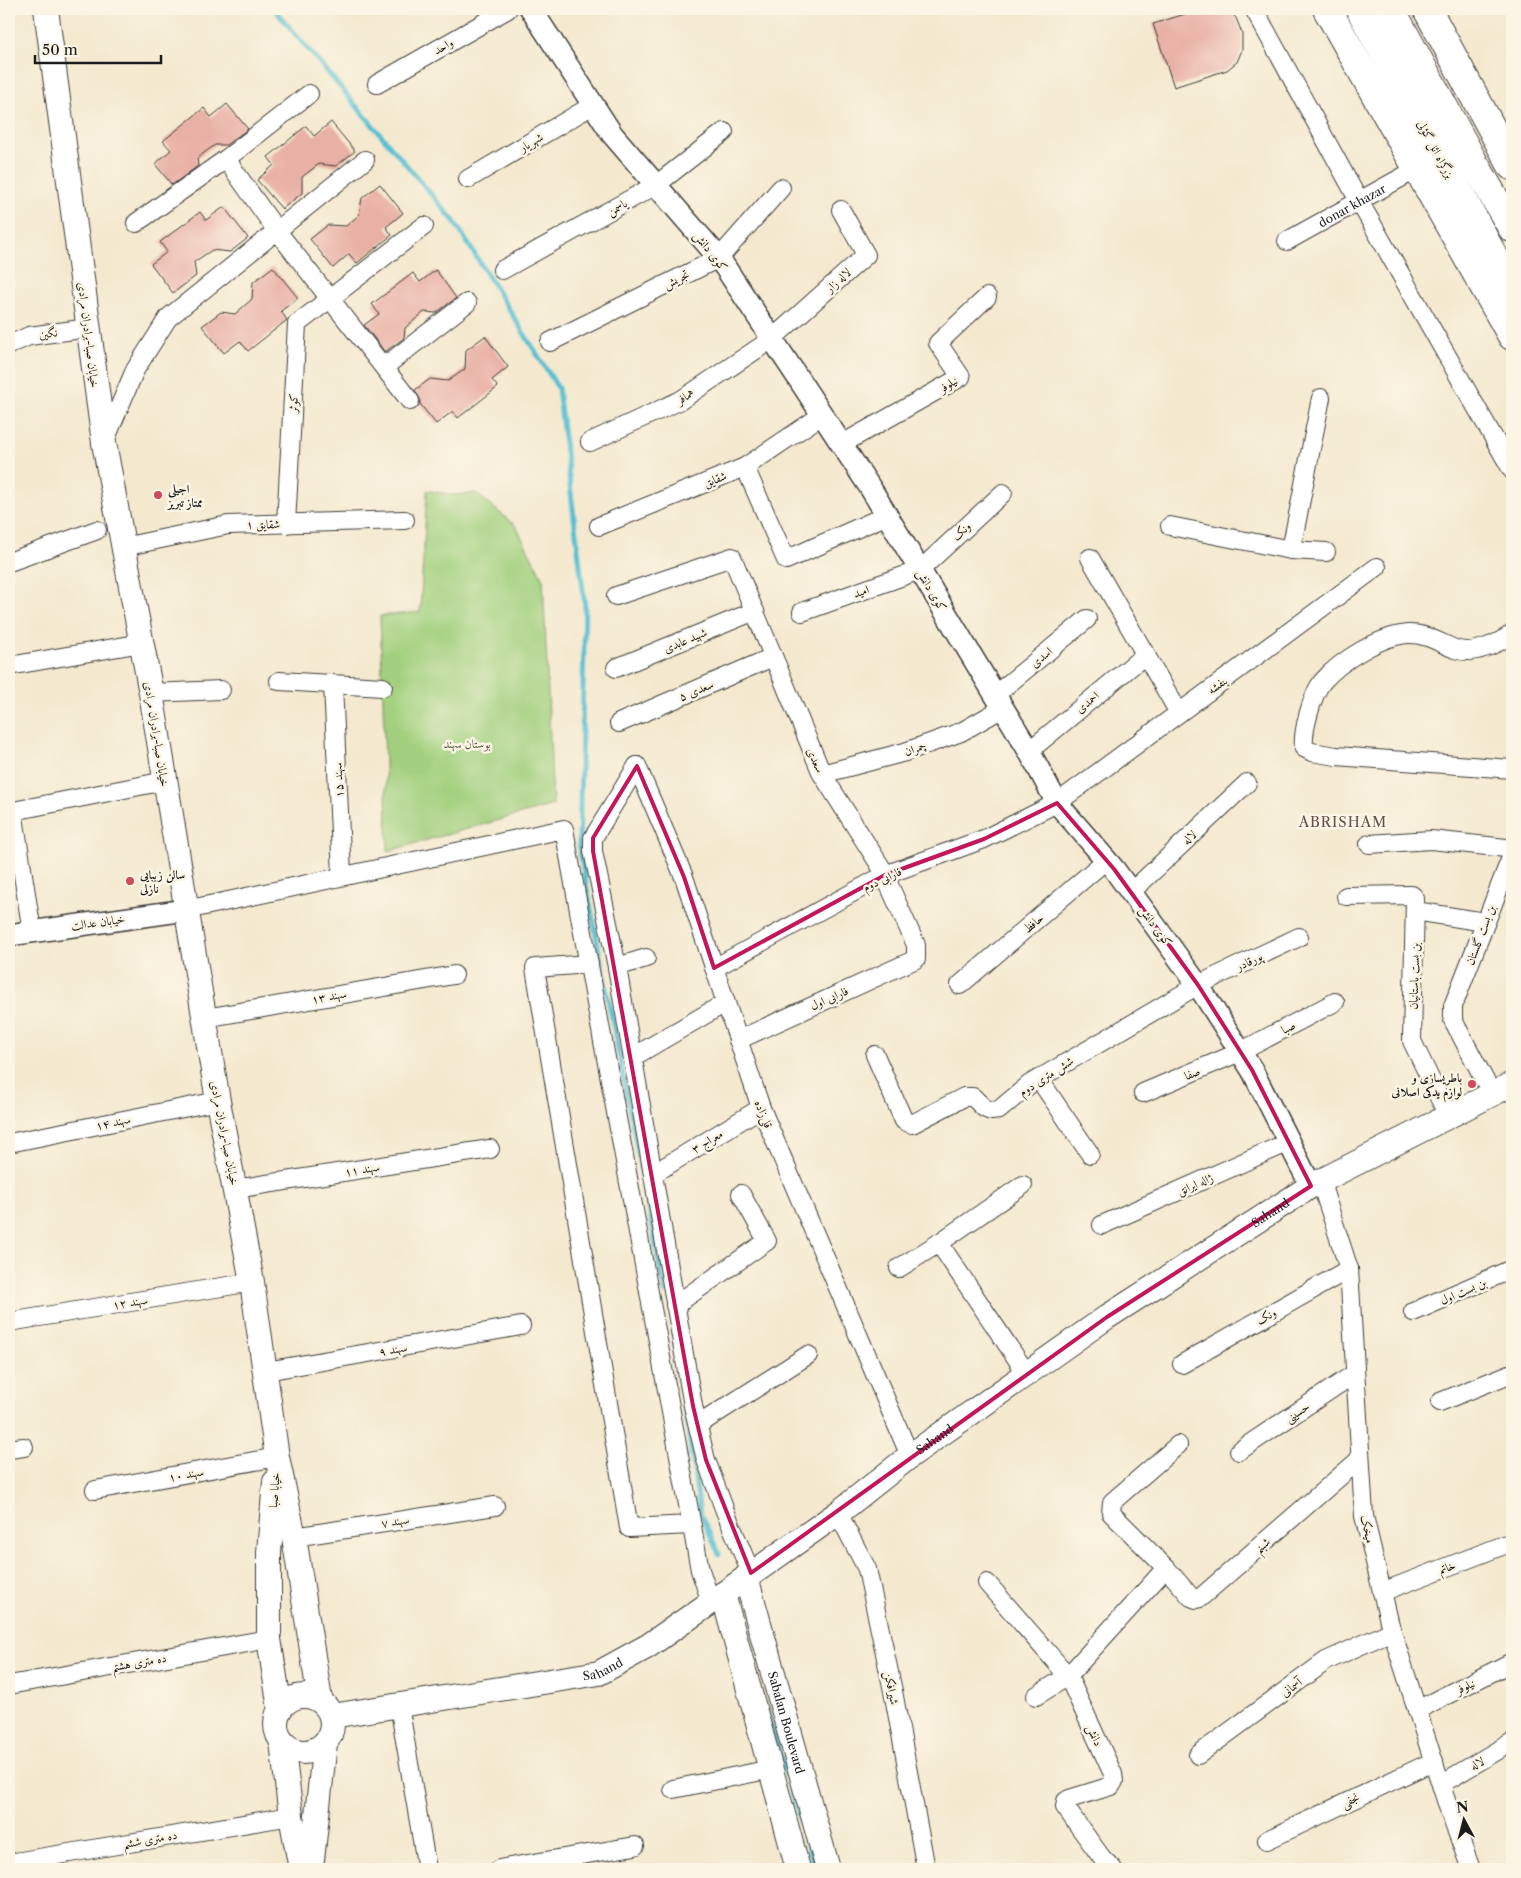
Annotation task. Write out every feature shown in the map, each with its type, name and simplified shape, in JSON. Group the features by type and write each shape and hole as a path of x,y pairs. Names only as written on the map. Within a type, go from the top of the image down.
{"highway":[{"path":"1326,9 1512,336"},
{"name":"بزرگراه ائل گؤلی","path":"1360,9 1512,290"},
{"path":"1391,9 1473,161 1512,228"},
{"path":"1427,9 1512,166"}],"main road":[{"name":"خیابان صبا-برادران مرادی","path":"46,9 104,444 151,693 218,1101 252,1282 277,1458"},
{"name":"Sahand","path":"326,1708 399,1706 599,1673 648,1646 717,1598 838,1513 910,1456 1107,1317 1316,1182 1502,1089"},
{"name":"خیابا صبا","path":"277,1458 326,1708"},
{"name":"خیابا صبا","path":"277,1458 269,1552 269,1639 280,1709"},
{"name":"Sabalan Boulevard","path":"749,1575 828,1869"},
{"path":"717,1598 771,1769 798,1869"},
{"path":"312,1696 326,1708 333,1725 331,1735 318,1749 309,1752 299,1752 290,1749 282,1742 278,1735 276,1717 286,1702 294,1697 312,1696"},
{"path":"282,1742 291,1816 301,1869"},
{"path":"311,1869 325,1743"}],"street":[{"name":"واحد","path":"378,84 508,9"},
{"name":"کوی دانش","path":"530,9 612,134 719,258 887,515 1029,751 1057,803 1131,892 1198,985 1252,1070 1289,1142 1316,1182"},
{"path":"1254,9 1359,201 1512,470"},
{"path":"136,223 226,159 309,94"},
{"name":"شهریار","path":"468,179 593,105"},
{"name":"یاسمن","path":"502,270 656,185 724,132"},
{"path":"226,159 277,231 410,401"},
{"path":"104,444 135,370 168,318 365,160"},
{"name":"donar khazar","path":"1287,242 1418,169"},
{"name":"تجریش","path":"550,342 719,258 781,188"},
{"name":"لاله زار","path":"772,339 866,256 841,210"},
{"path":"330,300 424,226"},
{"name":"نیلوفر","path":"842,444 961,377 938,343 987,297"},
{"name":"کوثر","path":"286,524 297,324 330,300"},
{"path":"384,367 467,303"},
{"name":"نگین","path":"9,345 29,336 89,328"},
{"name":"همافر","path":"590,442 681,400 772,339"},
{"path":"1291,550 1321,398"},
{"name":"شقایق","path":"599,526 745,467 822,415"},
{"path":"745,467 786,560 887,515"},
{"name":"ونک","path":"920,570 1003,492"},
{"name":"شقایق ۱","path":"123,547 228,525 405,520"},
{"path":"1170,526 1291,550 1326,552"},
{"path":"9,562 97,530"},
{"name":"سعدی","path":"616,596 732,557 822,774 881,867 916,945 917,954"},
{"path":"1090,558 1179,713"},
{"name":"بنفشه","path":"1057,803 1377,567"},
{"name":"امید","path":"802,612 920,570"},
{"name":"شهید عابدی","path":"616,668 754,611"},
{"name":"اسدی","path":"999,702 1087,619"},
{"path":"1512,635 1482,649 1468,651 1457,650 1433,639 1409,634 1392,637 1370,646 1339,666 1321,683 1308,716 1303,738 1304,748 1312,752 1336,756 1512,769"},
{"path":"9,666 142,643"},
{"name":"احمدی","path":"1029,751 1146,654"},
{"name":"سعدی ۵","path":"620,723 773,657"},
{"path":"279,681 384,687"},
{"name":"سهند ۱۵","path":"333,685 342,875"},
{"path":"151,693 221,690"},
{"name":"چمران","path":"822,774 905,752 953,735 999,702"},
{"name":"قلی‌زاده","path":"617,967 593,838 637,766 684,878 761,1108 910,1456"},
{"path":"32,932 15,863 13,811 165,781"},
{"name":"لاله","path":"1131,892 1247,783"},
{"name":"فارابی دوم","path":"714,968 885,875 984,839 1057,803"},
{"path":"186,910 342,875 564,829 691,1525 700,1570 717,1598"},
{"name":"بن بست گلستان","path":"1369,844 1431,840 1506,848 1511,852 1512,855 1453,1006 1452,1014 1453,1020 1502,1089"},
{"name":"حافظ","path":"960,985 1106,860"},
{"path":"1346,896 1412,895 1416,900 1416,911 1485,922"},
{"name":"خیابان عدالت","path":"9,935 186,910"},
{"name":"بن بست باستانیان","path":"1416,911 1412,1041 1448,1116"},
{"name":"پورقادر","path":"1198,985 1299,937"},
{"name":"فارابی اول","path":"738,1040 916,959 917,954"},
{"path":"646,958 617,967 675,1305 698,1425 706,1460 749,1575"},
{"path":"589,964 535,968 628,1528 691,1525"},
{"name":"سهند ۱۳","path":"205,1018 454,975"},
{"name":"شش متری دوم","path":"875,1055 904,1121 908,1124 912,1124 964,1097 973,1097 984,1108 991,1111 999,1110 1030,1084 1198,985"},
{"name":"صبا","path":"1240,1052 1335,1002"},
{"path":"633,1057 725,1003"},
{"name":"صفا","path":"1143,1093 1240,1052"},
{"path":"1039,1079 1090,1154"},
{"name":"سهند ۱۴","path":"9,1143 218,1101"},
{"name":"معراج ۳","path":"653,1174 761,1108"},
{"name":"ژاله ایرانق","path":"1102,1225 1289,1142"},
{"name":"سهند ۱۱","path":"235,1188 490,1149"},
{"name":"میخک","path":"1316,1182 1349,1269 1364,1516 1392,1631 1441,1784 1471,1869"},
{"path":"899,1268 1023,1185"},
{"path":"675,1305 767,1241 741,1194"},
{"path":"939,1243 1027,1374"},
{"name":"ونک","path":"1182,1364 1349,1269"},
{"name":"بن بست اول","path":"1413,1312 1512,1269"},
{"name":"سهند ۱۲","path":"9,1322 252,1282"},
{"name":"سهند ۹","path":"266,1372 521,1326"},
{"path":"698,1425 808,1355"},
{"path":"1440,1402 1512,1373"},
{"name":"حسینی","path":"1239,1451 1354,1374"},
{"name":"شبنم","path":"1178,1445 1112,1502 1110,1508 1111,1513 1166,1568 1191,1597 1196,1599 1200,1598 1360,1459"},
{"name":"سهند ۱۰","path":"95,1490 277,1458"},
{"name":"سهند ۷","path":"294,1537 495,1506"},
{"name":"شیر‌افکن","path":"838,1513 867,1569 893,1691 926,1869"},
{"name":"خاتم","path":"1382,1592 1512,1542"},
{"path":"1036,1696 1068,1676 1166,1568"},
{"name":"دانش","path":"987,1583 1068,1676 1113,1774 1114,1781 1111,1786 1069,1799 1066,1801 1065,1807 1102,1858 1114,1869"},
{"name":"آسمانی","path":"1198,1755 1326,1661 1392,1631"},
{"name":"ده متری هشتم","path":"9,1685 269,1639"},
{"name":"نیلوفر","path":"1417,1710 1512,1662"},
{"path":"399,1706 427,1869"},
{"name":"لاله","path":"1441,1784 1512,1742"},
{"name":"نجفی","path":"1267,1840 1434,1761"},
{"path":"673,1789 771,1769"},
{"name":"ده متری ششم","path":"9,1863 291,1816"},
{"path":"499,1869 635,1846"}],"highlighted area":[{"path":"637,766 684,877 714,968 885,875 984,839 1057,803 1114,869 1198,985 1252,1070 1311,1186 1107,1317 751,1573 706,1460 693,1406 593,851 593,838"}],"green space":[{"name":"بوستان سهند","path":"427,490 452,495 476,493 516,526 543,579 553,805 388,851 380,616 420,612"}],"building":[{"path":"1201,9 1228,9 1236,18 1242,33 1242,50 1237,62 1227,70 1174,87 1153,24"},
{"path":"227,104 248,129 226,145 215,145 197,158 198,166 172,185 155,164 171,150 163,141 204,108 211,117"},
{"path":"331,122 355,151 336,166 319,164 302,177 302,193 282,209 257,180 274,165 268,157 306,126 314,136"},
{"path":"380,184 403,213 386,227 392,235 357,263 349,254 333,268 310,239 328,225 346,226 359,215 362,198"},
{"path":"224,207 248,238 230,252 212,250 194,262 196,276 173,293 151,264 167,252 160,242 200,212 206,220"},
{"path":"273,267 298,298 281,311 287,320 248,351 240,341 224,353 202,326 221,312 235,314 252,299 253,282"},
{"path":"436,270 456,298 436,313 424,312 405,328 404,338 385,352 364,325 379,314 372,304 413,273 420,282"},
{"path":"485,336 508,367 492,380 498,387 458,418 453,411 436,424 420,404 420,399 415,390 430,379 448,381 465,369 466,350"}],"waterway":[{"path":"274,9 454,221 558,388 585,606 579,847 665,1293"},
{"path":"685,1408 700,1513 719,1554"},
{"path":"765,1705 815,1869"}],"place":[{"name":"اجیلی ممتاز تبریز","path":"158,495"},
{"name":"سالن زیبایی نازلی","path":"130,881"},
{"name":"باطریسازی و لوازم یدکی اصلانی","path":"1472,1084"}],"district":[{"name":"ABRISHAM","path":"1343,822"}]}
